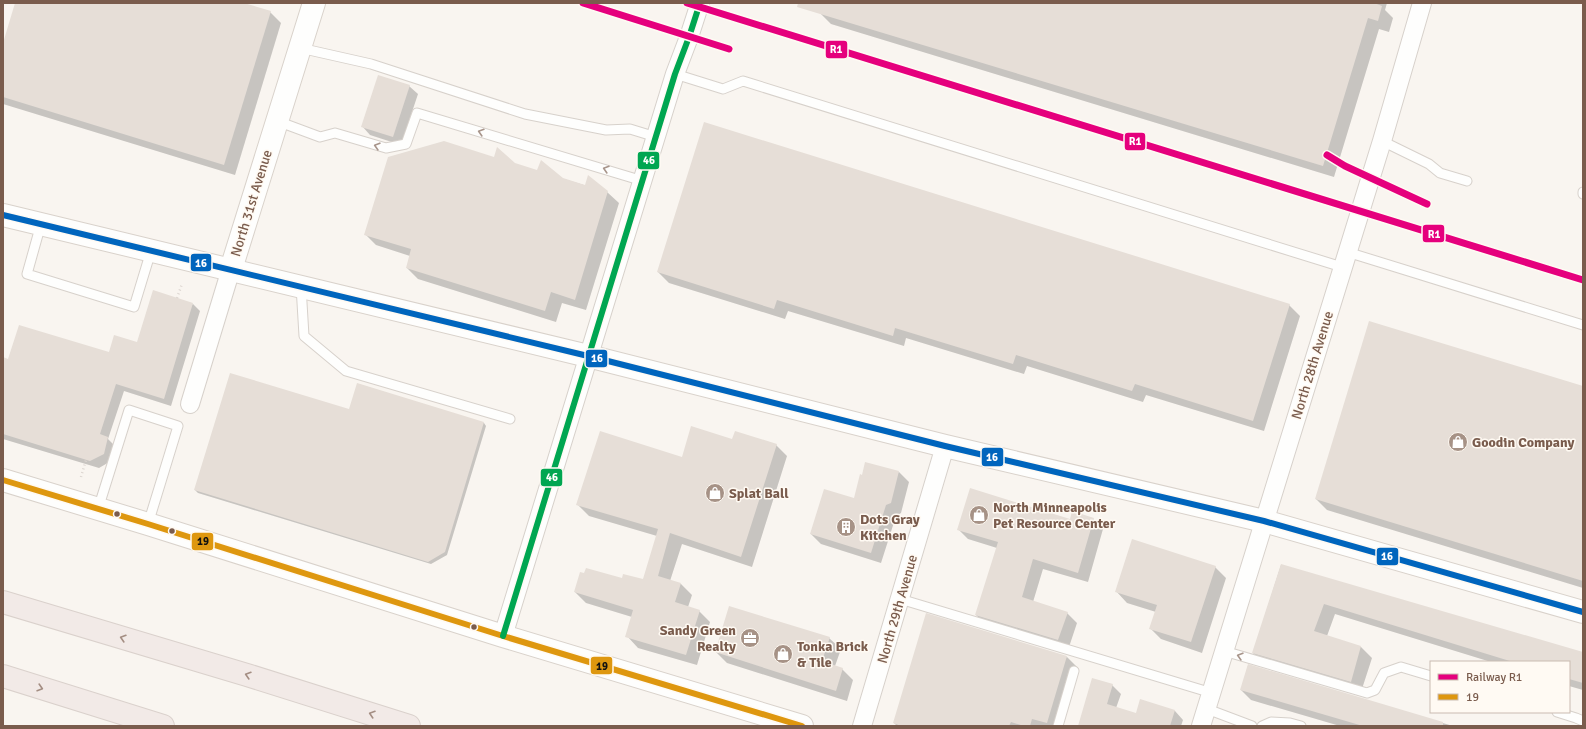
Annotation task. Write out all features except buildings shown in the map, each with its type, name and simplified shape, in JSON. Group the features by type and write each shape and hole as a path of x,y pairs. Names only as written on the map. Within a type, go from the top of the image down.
{"highway":[{"path":"3,602 247,675 409,726"},
{"path":"3,676 163,726"}],"street":[{"name":"North 31st Avenue","path":"190,404 314,3"},
{"path":"503,636 675,74 700,3"},
{"name":"North 28th Avenue","path":"1207,709 1344,260 1382,141 1422,3"},
{"path":"3,215 588,356 944,446 1264,521 1583,612"},
{"name":"North 29th Avenue","path":"862,726 944,446"},
{"path":"3,480 503,636 802,726"}],"lane":[{"path":"300,48 371,64 525,114 606,130 630,129 656,137"},
{"path":"675,74 723,89 743,81 1344,260 1583,325"},
{"path":"277,121 320,136 335,133 386,148 406,144 417,113 643,181"},
{"path":"1382,141 1429,164 1440,173 1467,181"},
{"path":"41,224 27,274 134,307 152,251"},
{"path":"301,286 304,336 346,371 510,419"},
{"path":"98,509 129,410 178,426 148,524"},
{"path":"900,599 1252,726"},
{"path":"1224,651 1367,693 1375,690 1384,673 1401,668 1430,676"},
{"path":"1058,726 1074,672"},
{"path":"1559,713 1583,721"},
{"path":"1262,726 1271,722 1290,723 1301,726"}],"path":[{"path":"177,298 182,284"},
{"path":"81,477 86,460"}],"rail line":[{"name":"R1","path":"583,3 729,49"},
{"name":"R1","path":"687,3 1583,280"},
{"name":"R1","path":"1327,155 1345,166 1427,204"}],"transit line":[{"name":"46","path":"503,636 675,74 700,3"},
{"name":"16","path":"3,215 588,356 945,446 1264,521 1583,612"},
{"name":"19","path":"3,480 503,636 802,726"}],"place":[{"name":"Goodin Company","path":"1458,442"},
{"name":"Splat Ball","path":"715,493"},
{"name":"North Minneapolis Pet Resource Center","path":"979,515"},
{"name":"Dots Gray Kitchen","path":"846,527"},
{"name":"Sandy Green Realty","path":"750,638"},
{"name":"Tonka Brick & Tile","path":"783,654"}]}
